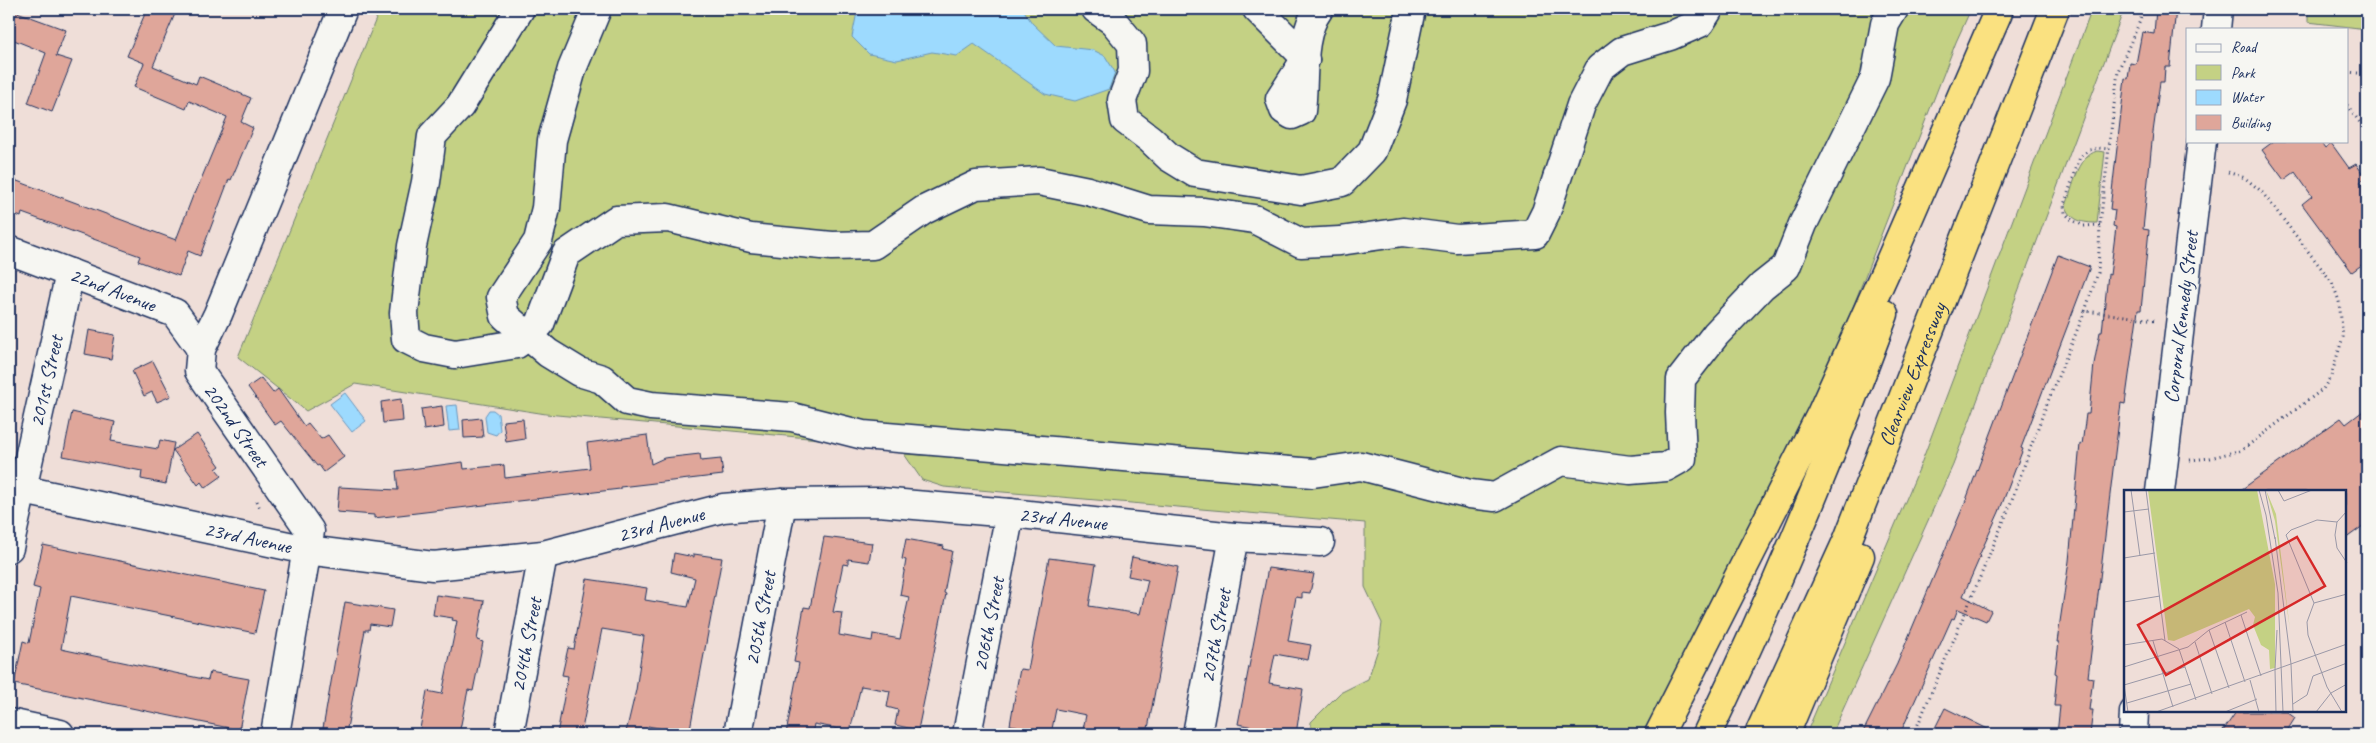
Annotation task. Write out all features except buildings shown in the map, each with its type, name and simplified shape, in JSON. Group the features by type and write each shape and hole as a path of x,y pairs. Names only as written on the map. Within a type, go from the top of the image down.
{"highway":[{"name":"Clearview Expressway","path":"1759,734 1848,539 2055,9"},
{"path":"1785,734 1846,591 1910,427 2062,9"},
{"path":"1659,734 1821,414 1887,268 1998,10"},
{"path":"1707,734 1747,651 1850,405 1998,10"}],"street":[{"name":"202nd Street","path":"274,734 310,531 199,371 201,349 218,314 344,9"},
{"path":"520,9 460,106 432,136 426,182 412,246 404,313 406,339 424,348 455,354 517,344 540,324 566,254 616,220 668,218 751,238 832,246 872,245 924,210 976,185 1039,180 1088,191 1149,210 1204,212 1254,219 1300,243 1340,241 1403,232 1456,239 1535,234 1546,212 1581,105 1600,68 1622,51 1670,36 1700,23 1709,9"},
{"path":"596,9 572,69 552,140 546,208 538,241 501,297 505,316 548,353 579,372 602,379 627,401 651,406 792,417 864,435 1313,472 1361,466 1470,494 1495,497 1561,461 1630,470 1666,467 1682,458 1681,378 1716,334 1762,286 1786,267 1803,224 1875,78 1885,24 1894,9"},
{"path":"1096,9 1114,21 1132,44 1132,71 1122,100 1125,120 1150,139 1169,158 1195,173 1301,190 1342,182 1372,151 1392,100 1411,9"},
{"path":"1258,9 1301,52 1304,60 1311,20 1319,9"},
{"path":"2216,28 2218,9"},
{"name":"Corporal Kennedy Street","path":"2160,490 2202,142"},
{"name":"22nd Avenue","path":"9,250 175,313 201,349"},
{"name":"201st Street","path":"9,548 15,489 70,273"},
{"name":"23rd Avenue","path":"15,489 307,550 433,566 543,554 723,508 782,503 880,502 1234,536 1320,542"},
{"name":"205th Street","path":"738,734 782,503"},
{"name":"206th Street","path":"967,734 1010,513"},
{"name":"207th Street","path":"1197,734 1234,536"},
{"name":"204th Street","path":"509,734 543,554"},
{"path":"2133,734 2134,713"},
{"path":"9,724 60,734"}],"path":[{"path":"1914,734 2007,513 2044,411 2086,311 2098,273 2100,225 2118,71 2140,21 2142,9"},
{"path":"2348,72 2367,74"},
{"path":"2348,106 2367,132"},
{"path":"2100,225 2084,226 2072,220 2065,213 2064,205 2080,157 2089,150 2099,148 2109,150"},
{"path":"2190,460 2210,458 2242,450 2323,389 2331,376 2343,337 2339,301 2332,282 2261,191 2245,178 2225,171"},
{"path":"2086,311 2156,320"},
{"path":"257,502 260,509"}],"green space":[{"path":"380,9 1971,9 1956,42 1818,397 1648,734 1310,734 1311,722 1340,693 1368,679 1379,646 1382,623 1365,587 1365,523 944,487 922,480 904,454 1136,468 546,414 355,384 306,411 238,357"},
{"path":"2092,9 2124,9 1953,465 1832,734 1806,734 1919,469"},
{"path":"2308,9 2367,9 2367,29 2308,22"},
{"path":"2097,151 2105,152 2097,223 2074,218 2066,206 2080,166 2090,154"}],"water":[{"path":"859,9 1023,9 1032,23 1056,46 1093,50 1105,56 1115,72 1109,89 1075,101 1045,94 974,44 957,56 932,52 897,60 869,54 852,37"},
{"path":"345,393 366,421 352,432 330,404"},
{"path":"457,405 460,430 449,431 446,406"},
{"path":"489,410 493,410 498,414 500,430 496,435 487,432 485,416"}]}
